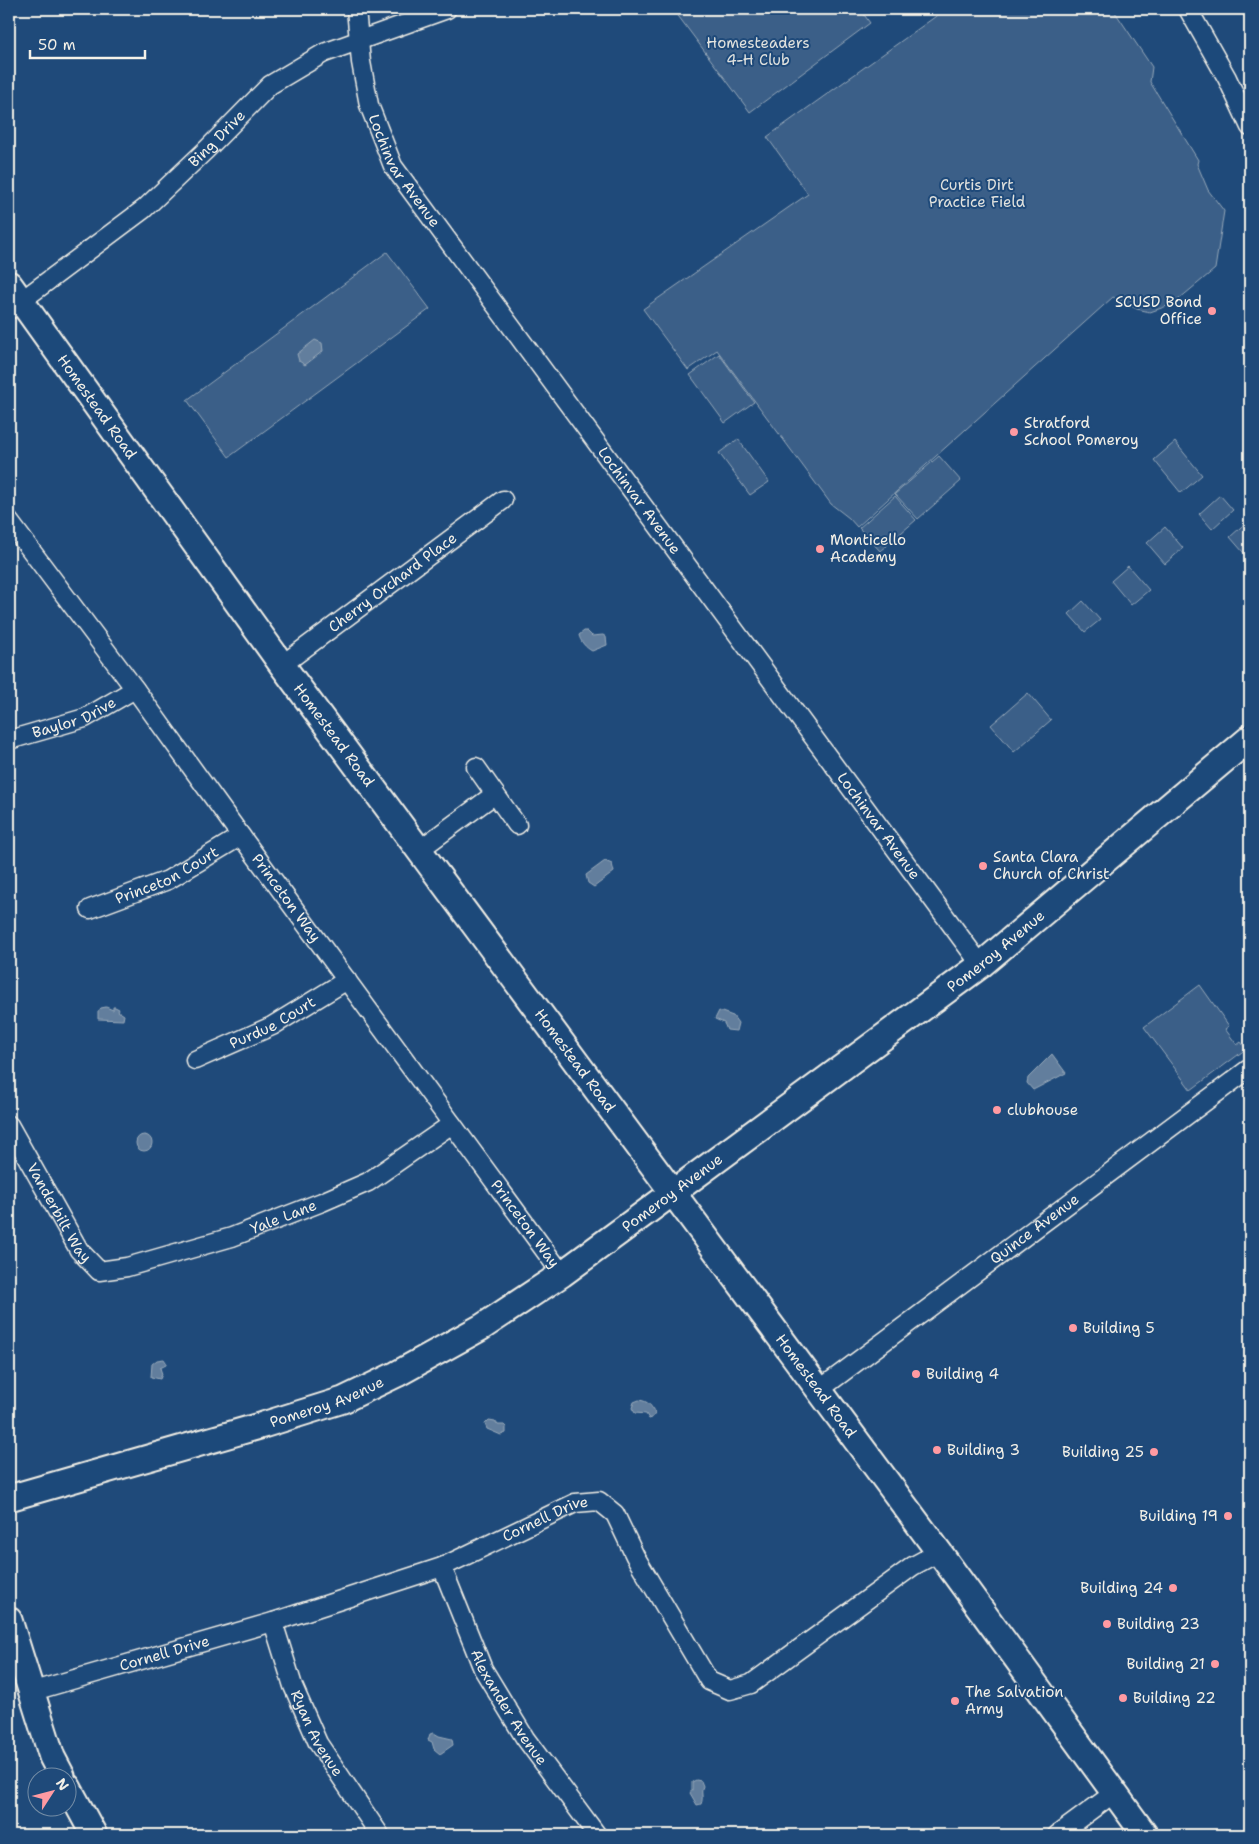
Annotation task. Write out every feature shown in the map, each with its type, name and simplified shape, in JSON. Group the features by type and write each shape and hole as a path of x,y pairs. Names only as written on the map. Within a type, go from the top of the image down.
{"main road":[{"name":"Homestead Road","path":"13,299 418,850 939,1552 1145,1835"},
{"name":"Pomeroy Avenue","path":"9,1498 343,1400 397,1374 482,1327 562,1274 673,1194 981,966 1250,738"},
{"path":"9,1620 30,1692 56,1766"},
{"path":"78,1805 94,1835"}],"street":[{"name":"Lochinvar Avenue","path":"356,9 361,62 369,105 392,166 981,966"},
{"name":"Bing Drive","path":"13,299 144,209 270,85 324,53 447,9"},
{"path":"1188,9 1222,70 1250,127"},
{"name":"Cherry Orchard Place","path":"282,665 503,500"},
{"name":"Princeton Way","path":"10,526 135,688 562,1274"},
{"name":"Baylor Drive","path":"9,740 85,718 135,688"},
{"path":"476,767 517,825"},
{"path":"418,850 495,794"},
{"name":"Princeton Court","path":"90,909 168,880 241,836"},
{"name":"Purdue Court","path":"195,1060 272,1026 347,980"},
{"name":"Quince Avenue","path":"819,1390 1250,1068"},
{"name":"Yale Lane","path":"99,1271 128,1267 232,1237 322,1202 368,1182 452,1124"},
{"name":"Vanderbilt Way","path":"9,1125 79,1250 99,1271"},
{"name":"Cornell Drive","path":"30,1692 273,1622 442,1567 575,1503 599,1501 615,1514 635,1556 709,1681 730,1690 751,1684 913,1566 939,1552"},
{"name":"Alexander Avenue","path":"442,1567 483,1669 525,1738 597,1835"},
{"name":"Ryan Avenue","path":"273,1622 293,1686 318,1743 380,1835"},
{"path":"1057,1835 1114,1793"}],"green space":[{"name":"Homesteaders 4-H Club","path":"673,9 860,9 870,23 750,112"},
{"name":"Curtis Dirt Practice Field","path":"946,9 1113,9 1152,67 1150,82 1198,160 1197,164 1208,190 1224,211 1215,269 1173,304 1150,312 1137,309 1113,297 857,527 831,504 717,350 688,370 643,309 808,194 767,137"},
{"path":"387,252 430,309 229,457 187,400"},
{"path":"719,354 754,402 725,423 690,375"},
{"path":"738,439 769,482 750,495 719,453"},
{"path":"1175,442 1202,475 1181,493 1154,460"},
{"path":"939,456 961,481 918,519 895,494"},
{"path":"1220,495 1233,510 1212,529 1199,514"},
{"path":"895,496 916,520 880,551 859,528"},
{"path":"1250,519 1250,560 1230,537"},
{"path":"1165,527 1183,548 1165,564 1147,543"},
{"path":"1128,566 1149,590 1131,605 1111,581"},
{"path":"1083,601 1100,620 1085,632 1069,614"},
{"path":"1028,693 1051,720 1014,752 991,725"},
{"path":"1200,985 1229,1026 1225,1029 1237,1045 1241,1042 1246,1049 1191,1090 1144,1027"}],"shaded area":[{"path":"315,340 322,343 323,351 305,365 299,361 297,354"},
{"path":"587,631 592,636 603,635 606,637 607,645 592,651 590,650 579,635"},
{"path":"605,861 612,864 614,872 594,887 588,883 586,875"},
{"path":"106,1007 113,1010 113,1007 119,1009 118,1011 124,1015 123,1020 98,1019 98,1011"},
{"path":"719,1011 733,1016 738,1023 736,1031 727,1030 724,1023 715,1019"},
{"path":"1052,1054 1066,1073 1033,1090 1027,1083 1028,1078"},
{"path":"141,1135 147,1135 152,1140 150,1149 141,1151 136,1146 136,1140"},
{"path":"164,1359 166,1365 160,1368 162,1374 160,1379 151,1377 152,1364 157,1360"},
{"path":"639,1400 645,1401 651,1406 655,1414 652,1418 649,1419 646,1414 635,1413 632,1408 634,1402"},
{"path":"489,1420 495,1421 498,1425 504,1425 506,1433 501,1435 487,1429 485,1424"},
{"path":"434,1733 452,1739 453,1745 440,1754 434,1749 432,1742 428,1740 430,1734"},
{"path":"696,1780 701,1781 703,1786 702,1802 697,1805 690,1793 692,1782"}],"place":[{"name":"SCUSD Bond Office","path":"1212,311"},
{"name":"Stratford School Pomeroy","path":"1014,432"},
{"name":"Monticello Academy","path":"820,549"},
{"name":"Santa Clara Church of Christ","path":"983,866"},
{"name":"clubhouse","path":"997,1110"},
{"name":"Building 5","path":"1073,1328"},
{"name":"Building 4","path":"916,1374"},
{"name":"Building 3","path":"937,1450"},
{"name":"Building 25","path":"1154,1452"},
{"name":"Building 19","path":"1228,1516"},
{"name":"Building 24","path":"1173,1588"},
{"name":"Building 23","path":"1107,1624"},
{"name":"Building 21","path":"1215,1664"},
{"name":"Building 22","path":"1123,1698"},
{"name":"The Salvation Army","path":"955,1701"}]}
